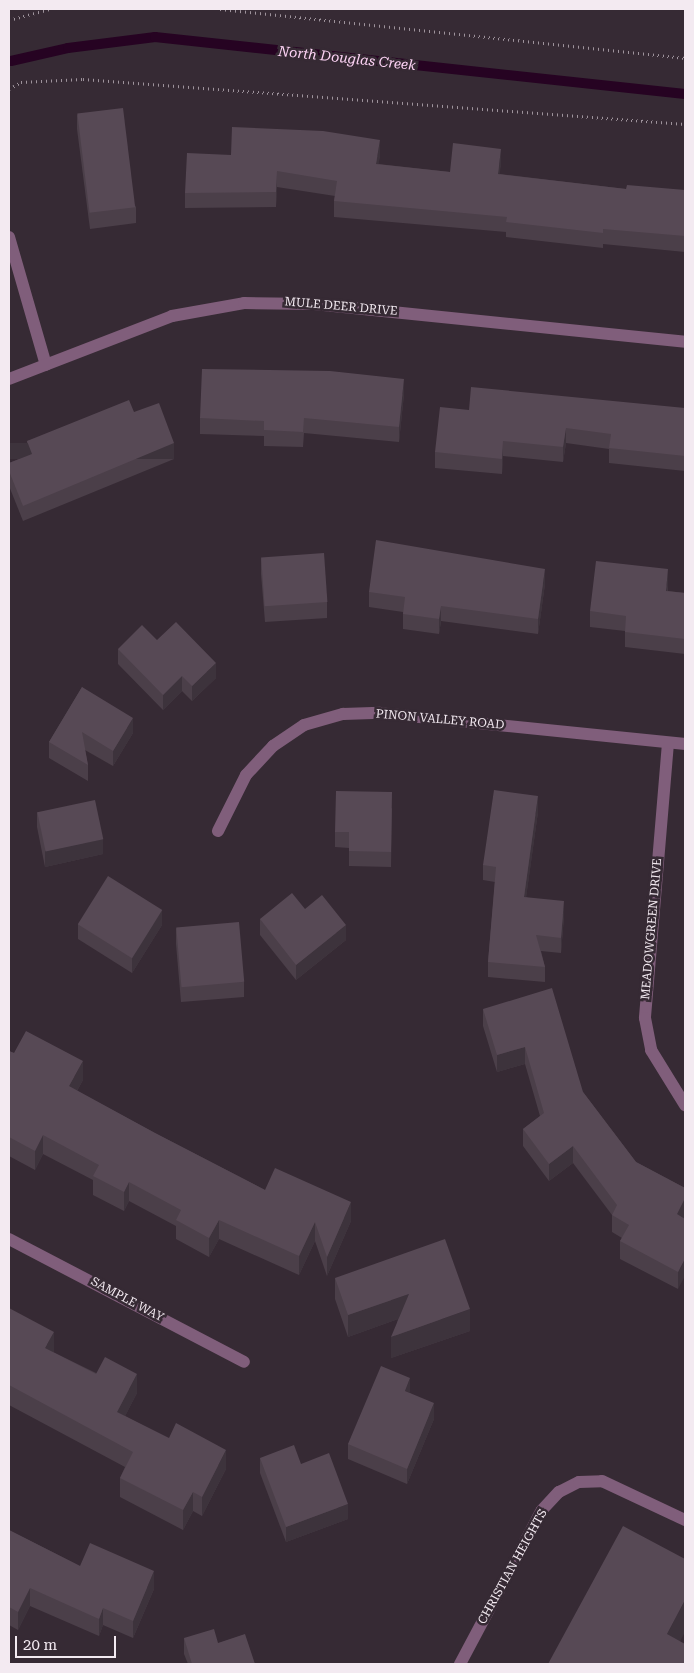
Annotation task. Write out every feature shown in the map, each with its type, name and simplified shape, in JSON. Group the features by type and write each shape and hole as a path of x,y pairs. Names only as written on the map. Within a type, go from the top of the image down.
{"street":[{"path":"9,237 46,365"},
{"name":"MULE DEER DRIVE","path":"9,379 172,316 244,302 314,304 685,342"},
{"name":"PINON VALLEY ROAD","path":"218,830 246,775 273,746 304,725 343,714 380,713 685,744"},
{"name":"MEADOWGREEN DRIVE","path":"668,743 645,1018 651,1050 685,1106"},
{"name":"SAMPLE WAY","path":"9,1238 244,1362"},
{"name":"CHRISTIAN HEIGHTS","path":"460,1664 542,1510 559,1492 579,1482 624,1488 685,1520"}],"path":[{"path":"9,20 50,9"},
{"path":"220,9 685,58"},
{"path":"9,89 21,82 83,79 685,124"}],"building":[{"path":"123,108 135,207 90,213 77,114"},
{"path":"232,127 323,131 380,140 376,164 450,172 453,143 501,149 498,174 626,189 627,185 685,190 685,236 603,229 603,233 506,222 507,217 334,201 337,181 277,171 276,192 185,193 187,153 231,155"},
{"path":"202,369 330,371 404,379 399,427 304,418 303,432 264,430 264,421 200,418"},
{"path":"471,387 685,408 685,456 609,448 611,434 566,428 563,447 503,441 502,459 435,452 440,407 469,410"},
{"path":"129,400 134,412 159,403 174,443 23,506 9,471 9,463 32,454 27,441"},
{"path":"376,540 545,569 538,619 441,606 439,619 403,614 405,597 369,592"},
{"path":"324,553 327,602 265,606 261,557"},
{"path":"596,561 668,569 666,591 685,593 685,639 625,632 626,616 590,611"},
{"path":"176,622 216,663 192,686 182,676 163,695 118,649 142,625 157,640"},
{"path":"82,687 133,718 113,751 82,732 88,765 49,742"},
{"path":"494,790 538,796 524,897 564,901 561,938 536,935 545,967 488,962 496,867 483,865"},
{"path":"336,791 392,792 391,852 349,851 349,832 335,832"},
{"path":"95,800 103,839 46,851 37,812"},
{"path":"108,876 162,910 132,958 78,924"},
{"path":"292,893 305,909 322,895 346,925 296,965 260,919"},
{"path":"239,922 244,982 181,987 176,927"},
{"path":"552,988 583,1092 636,1162 685,1188 685,1198 677,1214 685,1219 685,1259 678,1272 620,1241 629,1225 612,1215 617,1205 573,1146 549,1164 523,1129 544,1113 525,1047 497,1055 483,1009"},
{"path":"26,1031 83,1061 69,1086 155,1133 265,1190 275,1168 351,1202 327,1257 315,1222 299,1256 219,1220 209,1238 176,1220 181,1210 129,1182 124,1192 93,1176 99,1165 43,1135 35,1151 9,1137 9,1051 14,1053"},
{"path":"445,1239 470,1309 391,1337 409,1294 348,1315 335,1278"},
{"path":"9,1308 54,1332 45,1348 96,1374 105,1357 137,1374 117,1412 169,1438 176,1423 226,1450 202,1497 193,1492 183,1510 120,1478 133,1452 9,1385"},
{"path":"381,1366 410,1378 405,1391 434,1403 407,1469 348,1444"},
{"path":"294,1445 301,1464 329,1453 348,1504 286,1527 260,1458"},
{"path":"623,1526 685,1559 685,1600 667,1634 685,1644 685,1664 548,1664"},
{"path":"9,1530 80,1566 90,1543 154,1571 133,1621 103,1608 99,1619 30,1588 18,1612 9,1607"},
{"path":"214,1629 218,1643 245,1634 255,1664 192,1664 184,1638"}],"waterway":[{"name":"North Douglas Creek","path":"11,61 68,48 155,37 685,94"}]}
